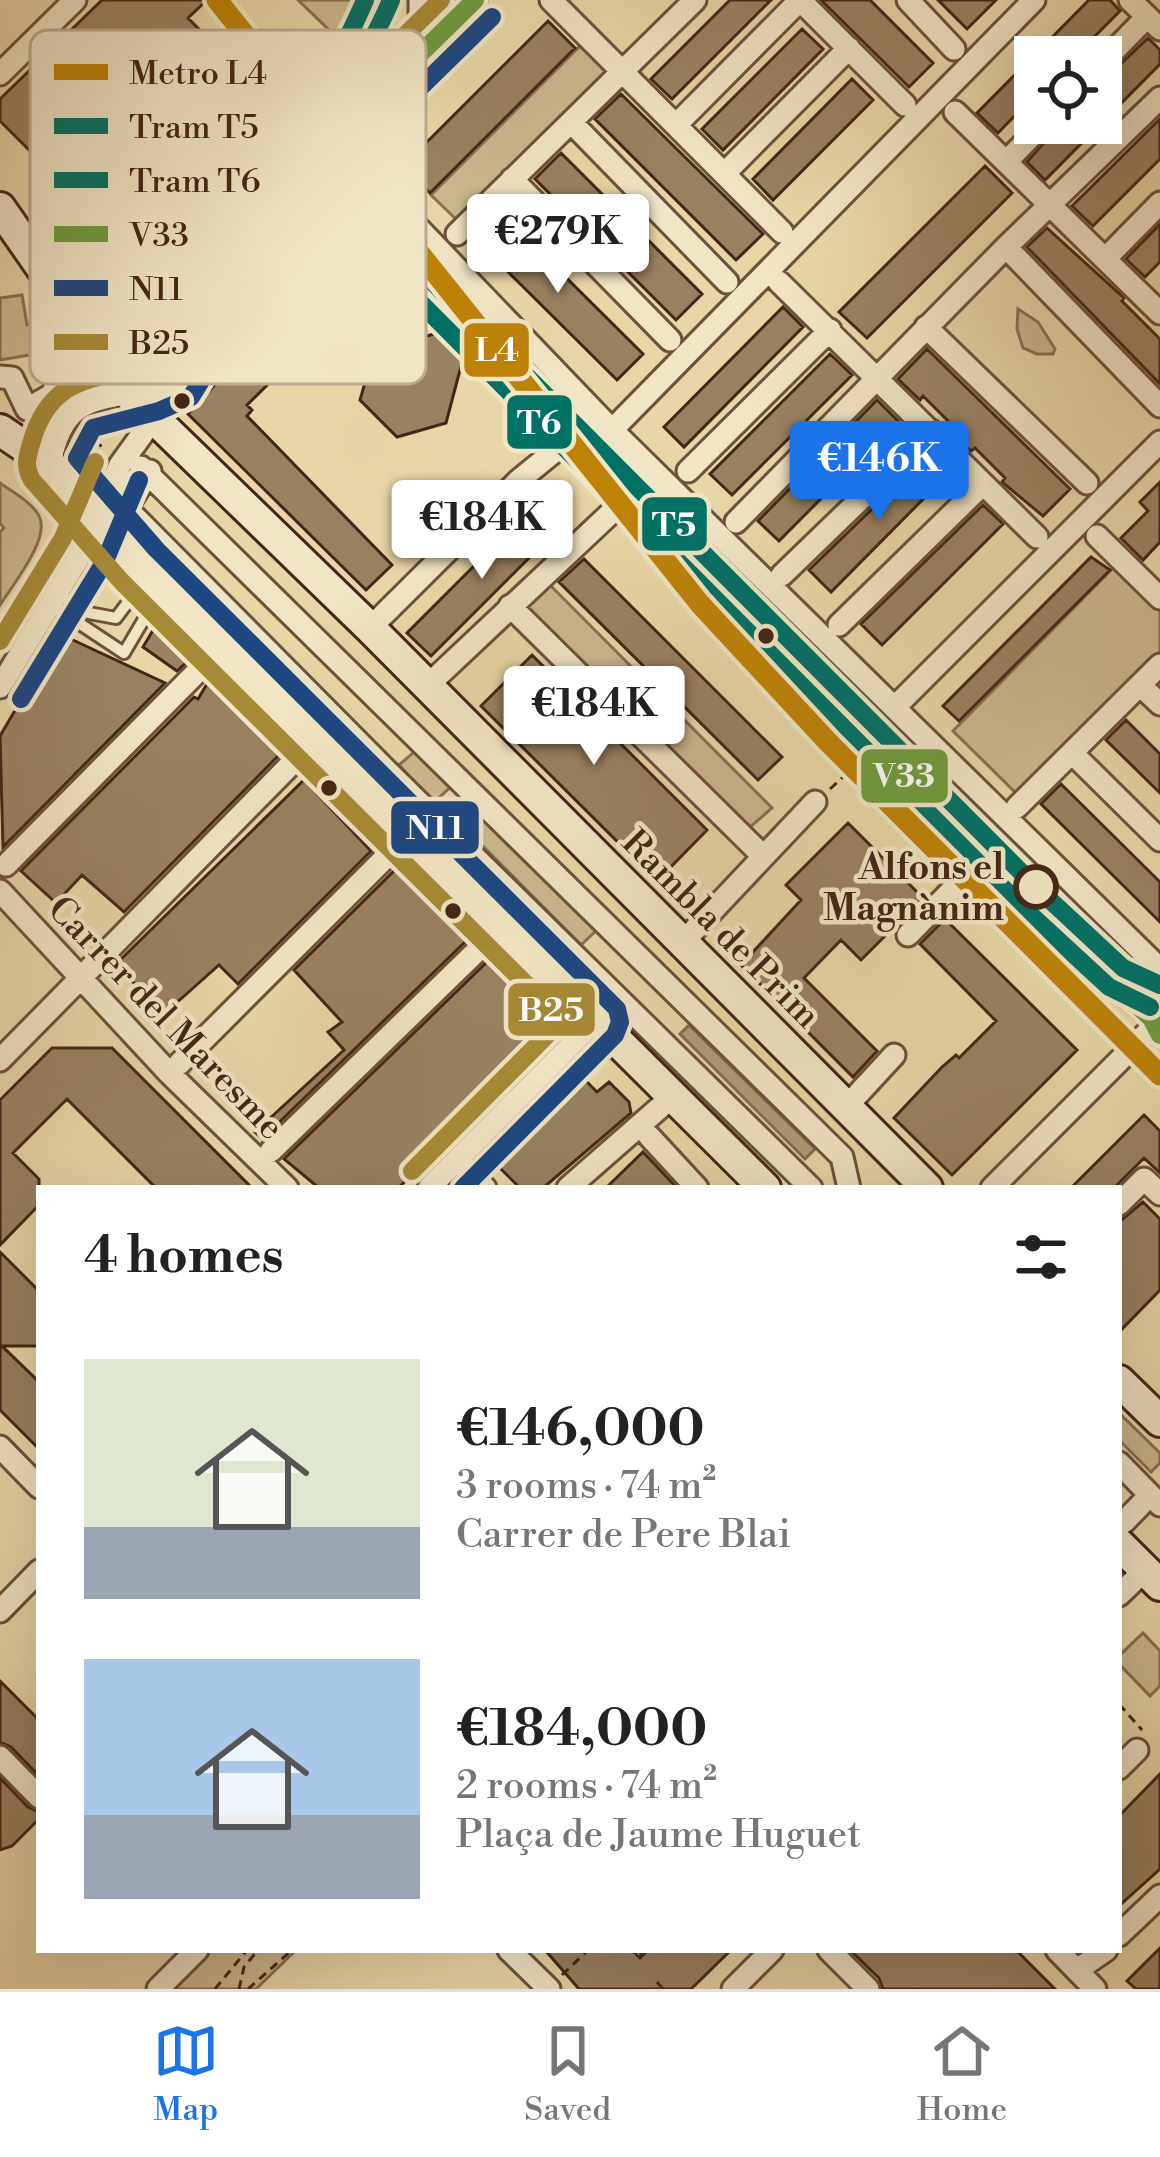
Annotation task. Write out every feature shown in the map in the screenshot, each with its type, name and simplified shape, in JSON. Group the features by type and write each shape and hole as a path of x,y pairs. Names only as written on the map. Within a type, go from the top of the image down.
{"main road":[{"name":"Rambla de Prim","path":"0,208 30,251"},
{"name":"Rambla de Prim","path":"123,384 924,1185"},
{"path":"0,430 50,464 156,581 316,744 762,1185"},
{"path":"1122,1384 1160,1421"},
{"path":"1122,1534 1152,1577"}],"street":[{"path":"45,30 76,0"},
{"path":"426,47 475,0"},
{"path":"551,0 782,232"},
{"path":"457,234 695,0"},
{"path":"677,124 800,0 905,105"},
{"path":"908,0 954,49"},
{"path":"612,430 1034,0"},
{"path":"1122,48 1150,26 1130,0"},
{"path":"0,74 30,45"},
{"path":"725,173 849,49"},
{"path":"736,522 1160,98"},
{"path":"955,112 1160,311"},
{"path":"571,122 727,283"},
{"path":"1007,161 1024,144"},
{"path":"512,179 670,340"},
{"path":"1106,259 1160,203"},
{"path":"426,236 612,430 1160,969"},
{"path":"1006,247 1160,406"},
{"path":"779,282 1037,537"},
{"path":"426,293 1155,1026"},
{"path":"926,327 1087,483"},
{"path":"688,472 830,330"},
{"path":"0,377 12,378 27,410 62,407 70,384"},
{"path":"50,464 60,427 76,406 165,384"},
{"path":"108,523 120,465 155,418 172,384"},
{"path":"782,575 931,431"},
{"path":"896,706 1160,442"},
{"path":"370,628 518,481 560,446"},
{"path":"0,687 84,549 114,518 118,505 154,470"},
{"path":"154,470 842,1157 857,1185"},
{"path":"154,470 126,508 808,1185"},
{"path":"839,626 983,484"},
{"path":"426,687 614,510"},
{"path":"1097,536 1160,598"},
{"path":"510,606 763,856"},
{"path":"1017,807 1160,665"},
{"path":"6,866 198,671"},
{"path":"1140,685 1160,704"},
{"path":"0,1060 316,744"},
{"path":"1072,753 1160,840"},
{"path":"682,943 815,802"},
{"path":"179,1064 392,851"},
{"path":"908,935 959,883"},
{"name":"Carrer del Maresme","path":"0,890 170,1074 284,1185"},
{"path":"271,1151 483,945"},
{"path":"995,1185 1155,1026 1160,995"},
{"path":"432,1185 596,1020"},
{"path":"846,1107 894,1055"},
{"path":"571,1185 665,1103"},
{"path":"649,1136 694,1185"},
{"path":"457,1160 482,1185"},
{"path":"1122,1201 1144,1179 1160,1194"},
{"path":"0,1447 36,1483"},
{"path":"1122,1466 1155,1500 1122,1532"},
{"path":"0,1610 36,1574"},
{"path":"1122,1593 1152,1577"},
{"path":"1122,1765 1143,1744"},
{"path":"0,1757 36,1794"},
{"path":"1122,1932 1160,1896"},
{"path":"158,1989 192,1953"},
{"path":"511,1953 548,1989"},
{"path":"733,1989 769,1953"},
{"path":"832,1953 868,1989"},
{"path":"1060,1953 1095,1989"},
{"path":"1077,1970 1102,1953"}],"lane":[{"path":"53,598 88,613 116,618 156,581"},
{"path":"53,598 124,653 156,581"}],"path":[{"path":"62,407 110,456"},
{"path":"0,619 12,621"},
{"path":"815,802 860,762"},
{"path":"1122,1709 1143,1744"},
{"path":"215,1989 245,1953"},
{"path":"239,1989 244,1966 255,1953"},
{"path":"248,1989 289,1953"},
{"path":"548,1989 585,1953"},
{"path":"640,1953 640,1958"},
{"path":"657,1982 663,1989"}],"shaded area":[{"path":"298,0 378,0 365,30 329,30"},
{"path":"584,42 615,73 463,226 431,195"},
{"path":"426,253 571,397 554,411 426,283"},
{"path":"22,295 30,325 30,355 0,360 0,298"},
{"path":"1018,309 1038,322 1055,349 1053,354 1023,348"},
{"path":"583,408 852,677 836,693 567,424"},
{"path":"0,483 32,506 41,525 29,561 0,605 0,532 4,528"},
{"path":"1117,564 1160,606 1160,658 1021,798 953,731"},
{"path":"540,575 772,808 749,828 518,598"},
{"path":"865,689 932,748 908,772 849,705"},
{"path":"422,745 455,783 433,803 399,765"},
{"path":"475,804 600,927 581,945 458,821"},
{"path":"1118,934 1150,965 1125,988 1095,958"},
{"path":"689,1025 815,1149 805,1159 680,1034"},
{"path":"1122,1416 1160,1453 1160,1463 1151,1472 1122,1443"},
{"path":"1143,1633 1160,1651 1160,1686 1150,1696 1122,1667 1122,1653"},
{"path":"203,1953 293,1953 256,1989 166,1989"}],"building":[{"path":"102,0 207,0 188,18 200,30 71,30"},
{"path":"730,0 771,0 672,99 651,79"},
{"path":"821,0 870,0 933,63 909,87"},
{"path":"938,0 996,0 967,29"},
{"path":"1089,0 1110,0 1120,11 1095,36 1053,36"},
{"path":"548,21 575,48 430,193 426,189 426,143"},
{"path":"802,29 823,49 723,150 702,129"},
{"path":"1148,38 1160,50 1160,64 1122,102 1122,63"},
{"path":"30,70 30,151 0,121 0,99"},
{"path":"1014,76 1014,117 998,133 977,113"},
{"path":"852,79 873,100 773,200 753,179"},
{"path":"621,94 763,234 736,260 595,119"},
{"path":"1160,119 1160,159 1093,226 1072,206"},
{"path":"1043,144 1081,144 1045,180 1027,162"},
{"path":"561,153 702,294 676,320 535,179"},
{"path":"985,166 1012,193 867,338 839,312"},
{"path":"500,212 643,354 617,380 474,238"},
{"path":"1160,224 1160,262 1145,277 1126,259"},
{"path":"1047,228 1124,298 1160,339 1160,384 1027,247"},
{"path":"783,307 803,327 684,447 664,427"},
{"path":"441,332 464,355 446,423 397,437 360,400 365,384 426,384 426,336"},
{"path":"927,349 1070,489 1043,516 1002,482 1005,478 975,448 971,451 950,430 953,426 923,396 920,400 898,379"},
{"path":"830,354 852,375 732,495 710,474"},
{"path":"216,384 268,384 247,405 252,410 247,416 392,565 366,590 188,414"},
{"path":"877,400 898,421 779,541 758,521"},
{"path":"930,453 950,472 831,592 809,570"},
{"path":"1160,482 1160,542 1143,560 1121,538 1148,511 1140,502"},
{"path":"983,505 1003,524 882,645 861,624"},
{"path":"533,507 556,531 431,656 407,633"},
{"path":"1091,557 1110,570 959,721 943,706"},
{"path":"584,559 782,757 758,780 559,582"},
{"path":"158,622 190,659 177,671 143,647"},
{"path":"60,634 165,683 3,847 0,736"},
{"path":"532,655 707,830 657,881 481,706"},
{"path":"207,684 280,754 124,912 82,875 56,903 21,871 194,697 198,699"},
{"path":"1126,720 1160,754 1160,793 1106,740"},
{"path":"304,780 371,851 238,984 219,965 165,1013 115,965"},
{"path":"1061,784 1160,882 1160,922 1041,804"},
{"path":"848,823 923,898 861,960 841,940 804,978 877,1051 853,1077 741,965 801,900 786,885"},
{"path":"396,869 466,941 262,1139 255,1132 344,1050 328,1032 342,1022 294,970"},
{"path":"945,919 1077,1050 952,1175 894,1118 942,1067 956,1055 959,1058 996,1021 920,944"},
{"path":"491,958 569,1026 401,1185 315,1185 284,1159"},
{"path":"52,1048 112,1048 249,1185 153,1185 67,1099 13,1153 39,1179 36,1208 0,1245 0,1100"},
{"path":"585,1080 597,1092 609,1082 629,1102 631,1113 547,1185 517,1185 492,1160 556,1095 562,1102"},
{"path":"1144,1115 1160,1131 1160,1173 1144,1158 1117,1185 1074,1185"},
{"path":"643,1152 674,1185 609,1185"},
{"path":"1143,1202 1160,1219 1160,1290 1122,1329 1122,1220"},
{"path":"0,1252 36,1288 36,1346 2,1346 36,1379 36,1446 0,1410"},
{"path":"0,1681 36,1717 36,1773 0,1742"},
{"path":"1160,1774 1160,1869 1122,1903 1122,1813"},
{"path":"0,1778 36,1811 36,1822 12,1846 0,1850"},
{"path":"1160,1948 1160,1989 1136,1989 1127,1981"},
{"path":"548,1953 635,1953 640,1958 645,1953 728,1953 691,1989 579,1989"},
{"path":"853,1953 1019,1953 1055,1989 883,1989 879,1978"}],"metro line":[{"name":"L4","path":"217,0 241,30"},
{"name":"L4","path":"426,261 700,604 828,742 1160,1075"}],"tram line":[{"name":"T6","path":"351,30 365,0"},
{"name":"T5","path":"377,30 391,0"},
{"name":"T5","path":"426,275 1036,887 1123,968 1160,985"},
{"name":"T6","path":"426,308 1019,904 1109,987 1150,1007"}],"transit line":[{"name":"B25","path":"410,30 441,0"},
{"name":"V33","path":"426,48 475,0"},
{"name":"N11","path":"426,82 492,17"},
{"name":"V33","path":"426,293 1082,955 1151,1018 1160,1035"},
{"name":"B25","path":"78,384 51,403 40,420 27,462 32,480 122,582 562,1020 412,1171"},
{"name":"N11","path":"199,384 191,397 159,411 93,428 77,458 156,549 617,1009 620,1022 615,1035 466,1185"},
{"name":"B25","path":"0,641 63,538 95,462"},
{"name":"N11","path":"21,699 105,561 139,480"}],"place":[{"name":"Alfons el Magnànim","path":"1036,887"}]}
